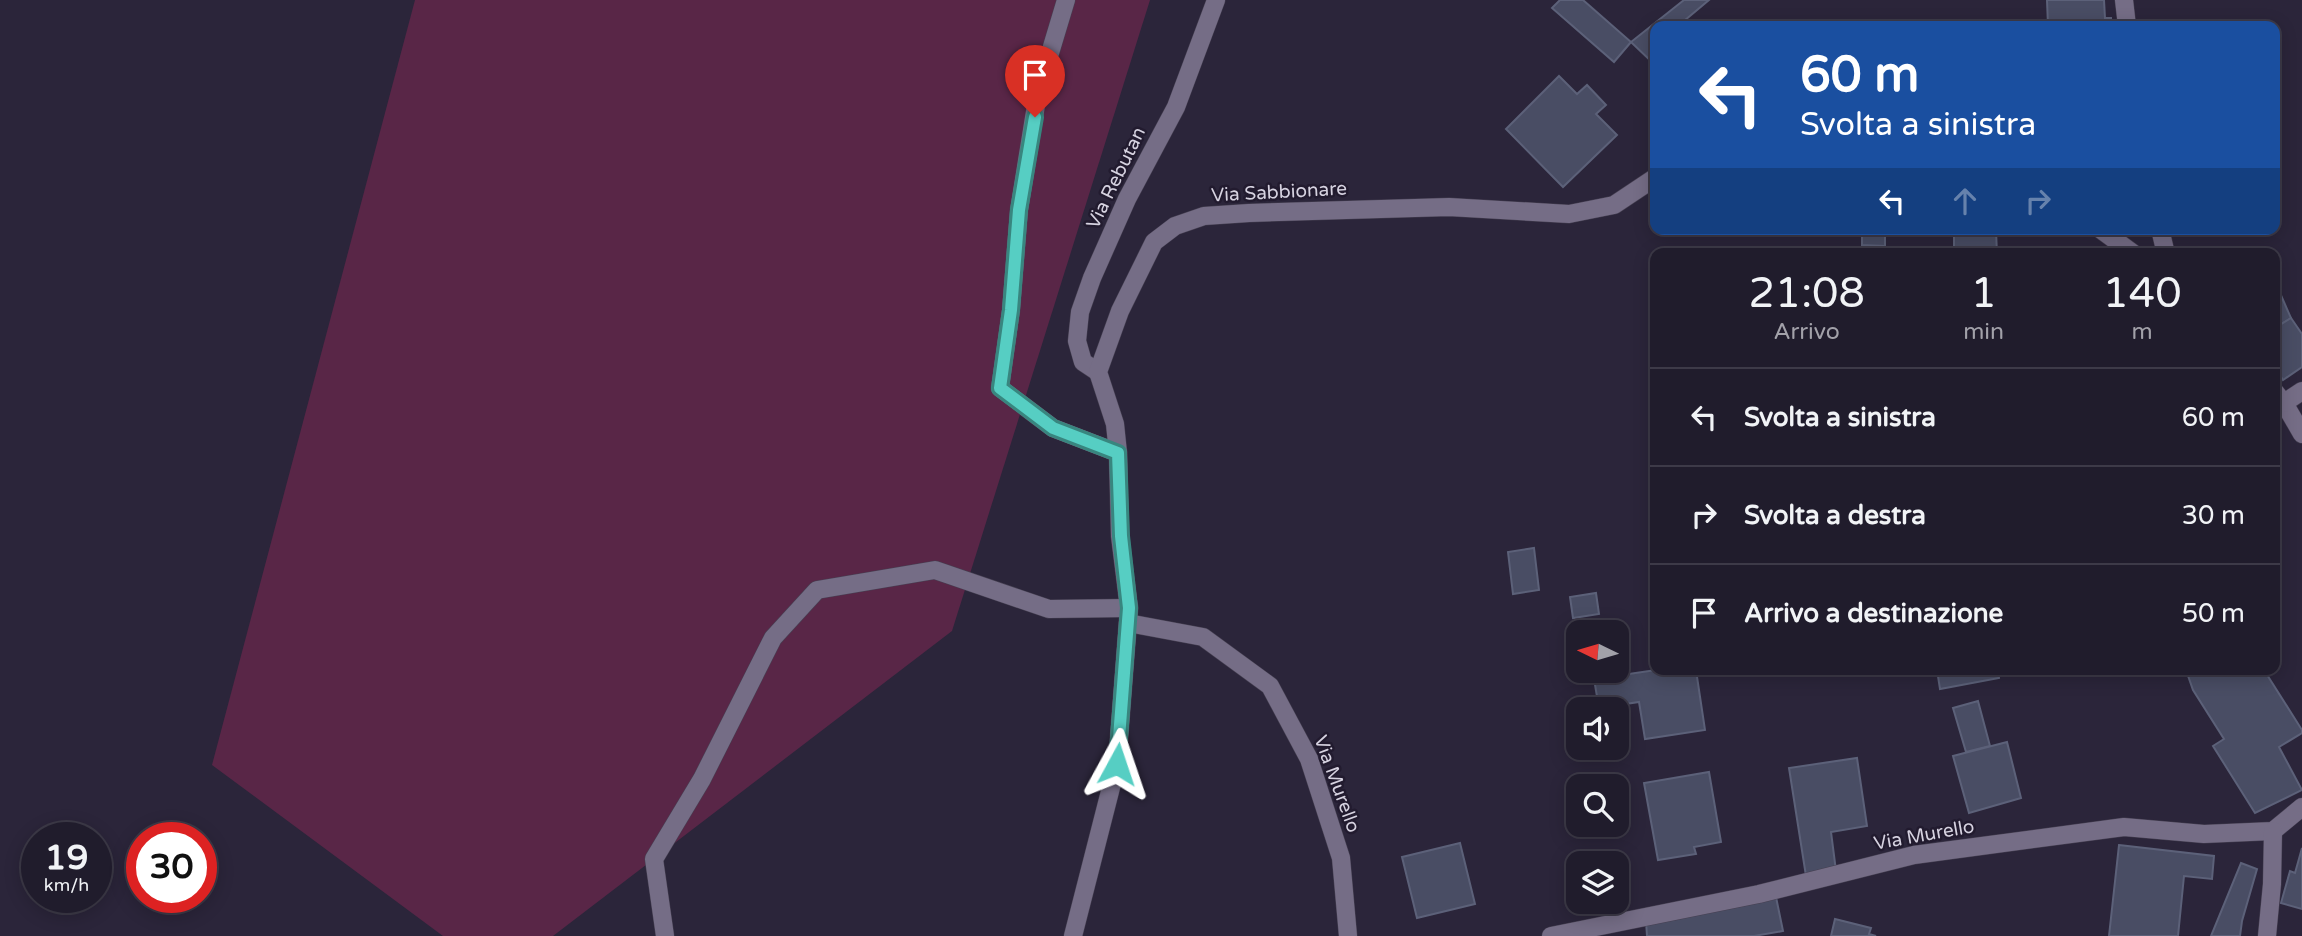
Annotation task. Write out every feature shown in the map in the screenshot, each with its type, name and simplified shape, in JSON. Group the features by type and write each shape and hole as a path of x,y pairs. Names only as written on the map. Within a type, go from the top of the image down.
{"street":[{"path":"1066,0 1038,93 1019,210 1011,310 1000,388 1053,428 1118,453"},
{"name":"Via Rebutan","path":"1098,372 1083,362 1077,341 1080,312 1127,199 1176,107 1216,0"},
{"path":"2124,0 2126,21"},
{"name":"Via Sabbionare","path":"1098,372 1120,311 1140,267 1154,242 1175,226 1205,216 1449,207 1569,214 1614,205 1650,181"},
{"path":"2108,235 2126,248"},
{"path":"1073,936 1117,764 1129,616 1121,536 1115,424 1098,372"},
{"path":"2302,391 2280,398 2302,434"},
{"name":"Via Murello","path":"665,936 654,859 702,779 773,638 817,590 935,570 1049,609 1129,616 1203,637 1270,686 1309,760 1342,858 1345,919 1349,936"},
{"path":"2267,936 2273,831 2302,807"},
{"name":"Via Murello","path":"1551,936 1759,894 1914,855 2124,827 2204,834 2273,831"}],"shaded area":[{"path":"415,0 1150,0 952,631 553,936 443,936 212,765"}],"building":[{"path":"1560,0 1583,0 1631,42 1614,62 1552,8"},
{"path":"1684,0 1709,0 1684,21 1658,21"},
{"path":"2047,0 2104,0 2105,18 2111,18 2111,21 2048,21"},
{"path":"1650,27 1650,60 1631,42"},
{"path":"1559,76 1577,94 1587,85 1606,105 1596,114 1617,135 1563,187 1506,129"},
{"path":"1862,235 1885,235 1885,246 1862,245"},
{"path":"1954,235 1996,235 1997,248 1954,248"},
{"path":"2280,293 2291,318 2280,325"},
{"path":"2291,318 2302,334 2302,367 2283,380 2280,375 2280,325"},
{"path":"1534,548 1539,590 1513,594 1508,552"},
{"path":"1596,593 1599,614 1573,618 1570,597"},
{"path":"1650,671 1650,675 1697,675 1705,730 1645,739 1639,702 1629,704 1629,697 1597,697 1595,683 1629,683 1629,674"},
{"path":"1938,675 1999,675 1999,678 1940,689"},
{"path":"2188,675 2267,675 2302,730 2302,733 2279,747 2302,790 2255,813 2213,746 2224,739 2193,690"},
{"path":"1978,701 1990,746 1966,752 1953,708"},
{"path":"2007,742 2021,798 1969,813 1953,756"},
{"path":"1857,758 1867,826 1831,832 1836,871 1806,876 1789,768"},
{"path":"1709,772 1721,842 1694,847 1696,854 1658,860 1644,783"},
{"path":"1460,843 1475,904 1417,918 1402,857"},
{"path":"2119,845 2214,856 2212,879 2184,876 2178,936 2109,936"},
{"path":"2302,848 2302,909 2281,903 2290,871 2295,873"},
{"path":"2241,863 2257,869 2240,936 2211,936"},
{"path":"1776,897 1783,931 1754,936 1647,936 1646,921"},
{"path":"1835,919 1871,928 1869,934 1876,936 1831,936"}],"route":[{"path":"1035,117 1019,210 1011,310 1000,388 1053,428 1118,453 1121,536 1129,608 1117,764"}]}
